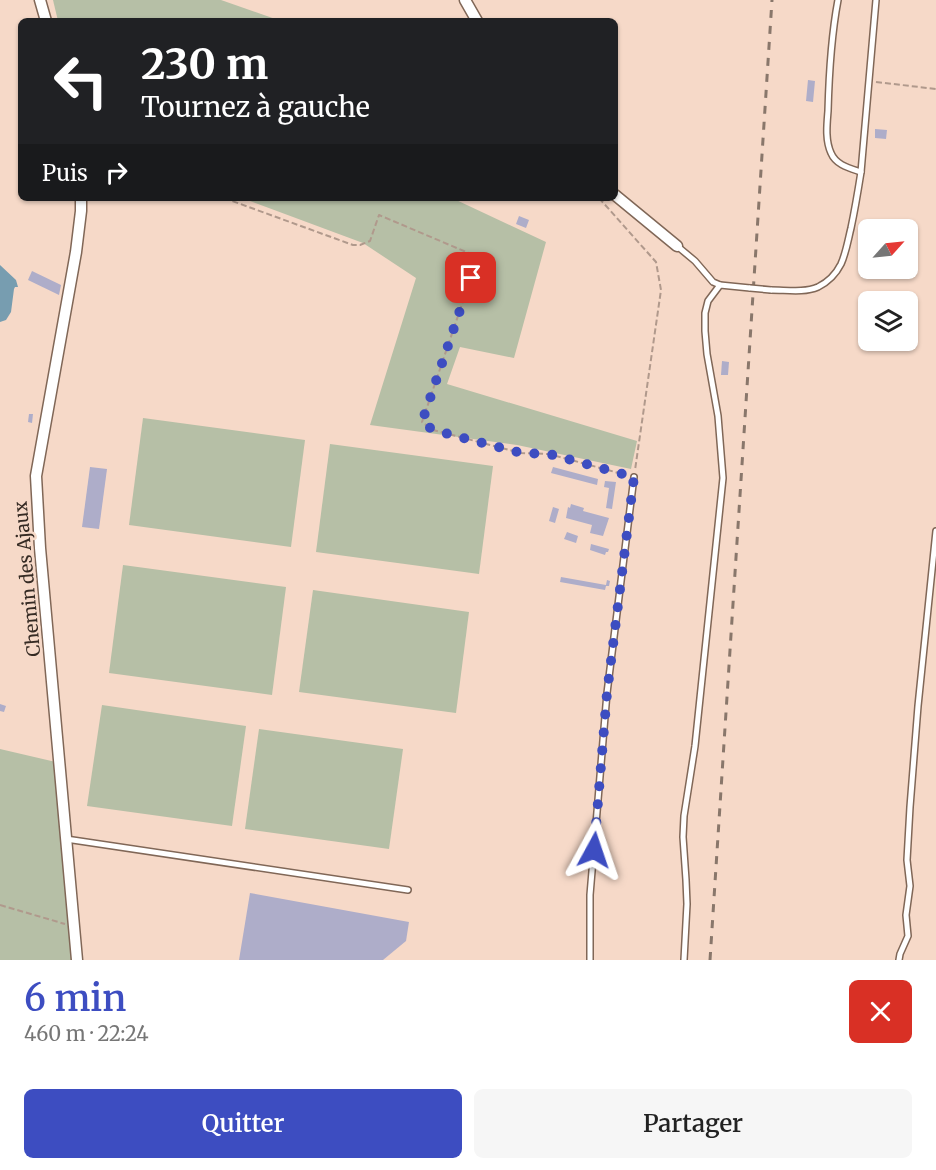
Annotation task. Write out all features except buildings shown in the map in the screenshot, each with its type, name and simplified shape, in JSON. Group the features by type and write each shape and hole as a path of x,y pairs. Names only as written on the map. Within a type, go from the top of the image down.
{"street":[{"path":"40,0 45,18"},
{"path":"465,0 475,18"},
{"path":"618,197 677,246"},
{"name":"Chemin des Ajaux","path":"77,960 40,548 36,476 76,252 81,201"}],"lane":[{"path":"838,0 829,70 828,148 838,162 861,172"},
{"path":"677,246 695,261 713,282 720,285 771,290 807,290 828,281 834,275 845,253 861,172 876,0"},
{"path":"684,960 687,904 684,816 695,746 723,478 718,416 707,354 705,313 708,301 720,285"},
{"path":"590,960 590,895 607,693 634,477"},
{"path":"899,960 908,936 906,915 910,886 907,860 910,807 936,531"},
{"path":"66,839 408,890"}],"path":[{"path":"870,81 936,89"},
{"path":"232,201 360,245 370,241 379,215 478,257 422,422 433,430 521,453 549,454 634,477 661,290 656,262 602,201"},
{"path":"0,905 74,926"}],"green space":[{"path":"53,0 221,0 272,18 57,18"},
{"path":"250,201 458,201 546,242 514,358 460,347 447,384 637,441 631,469 517,445 370,425 416,278 363,243"},
{"path":"143,418 305,440 291,547 129,525"},
{"path":"330,444 493,466 479,574 316,552"},
{"path":"123,565 286,587 272,695 109,673"},
{"path":"313,590 469,612 456,713 299,692"},
{"path":"102,705 246,726 232,826 87,806"},
{"path":"259,729 403,749 389,849 245,829"},
{"path":"0,749 60,763 77,960 0,960"}],"water":[{"path":"0,265 16,280 18,287 14,289 11,312 6,320 0,322"}],"railway":[{"path":"710,960 772,0"}],"route":[{"path":"471,278 422,422 433,430 521,453 549,454 634,477 607,693 594,850"}]}
